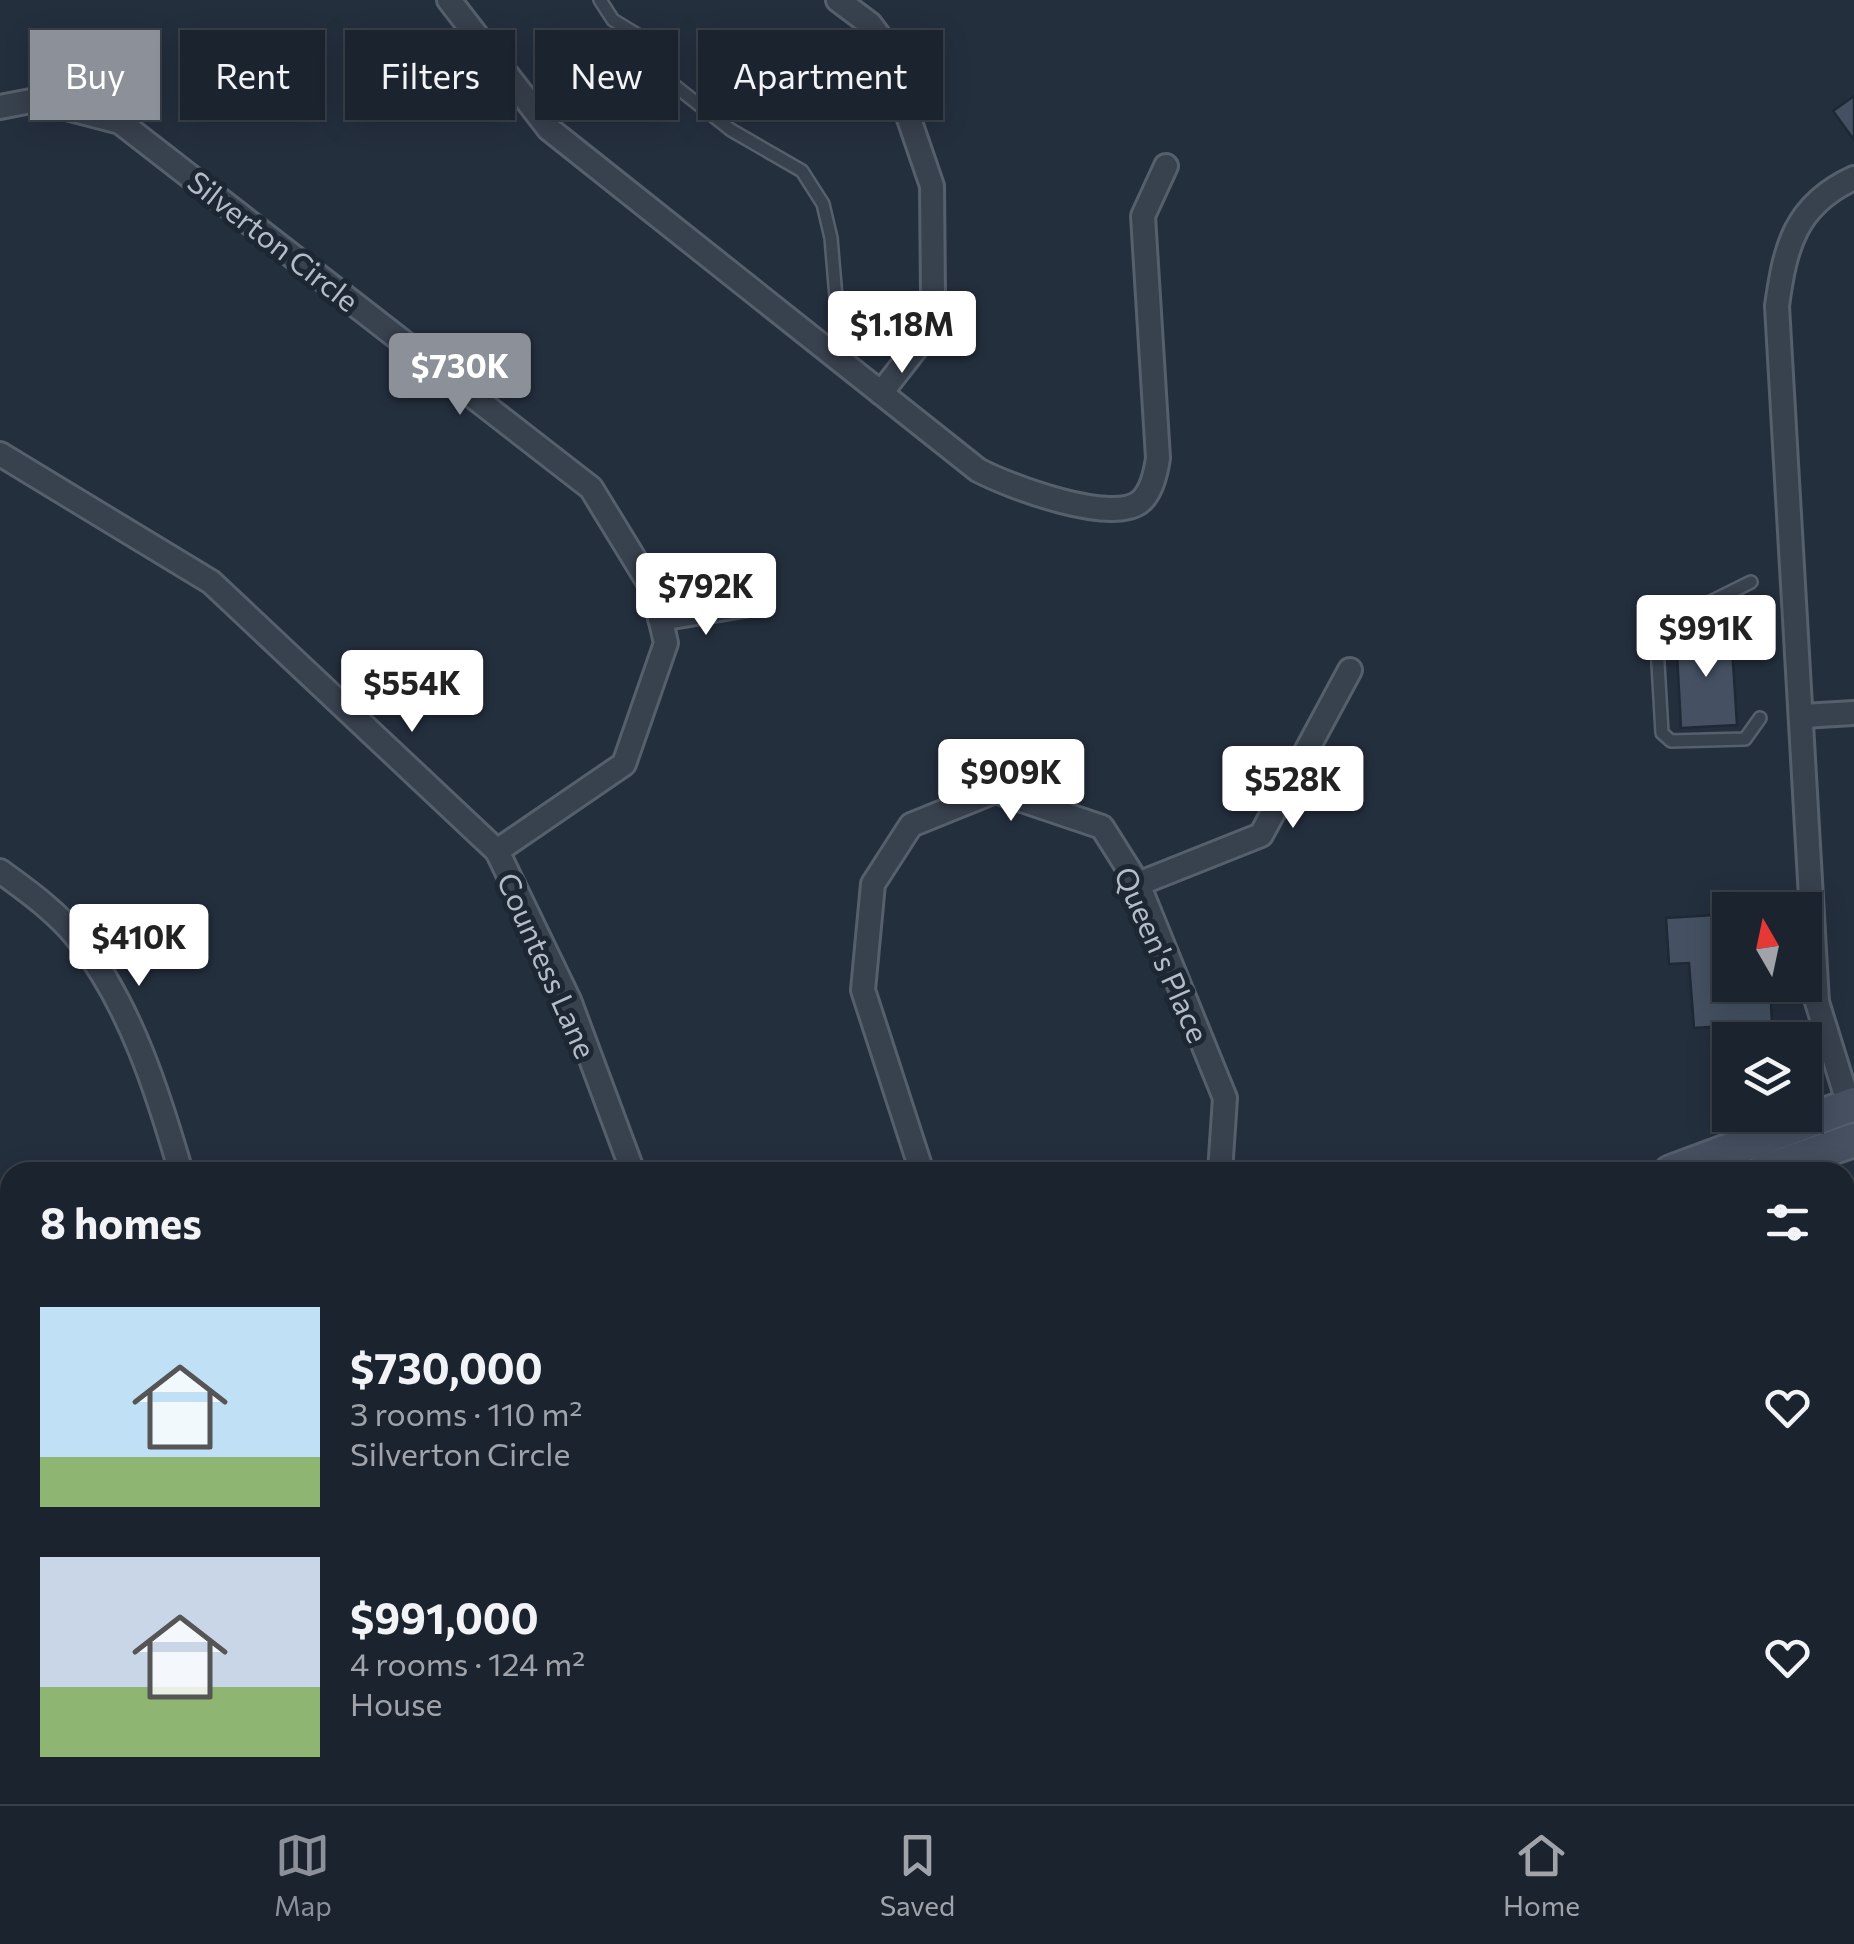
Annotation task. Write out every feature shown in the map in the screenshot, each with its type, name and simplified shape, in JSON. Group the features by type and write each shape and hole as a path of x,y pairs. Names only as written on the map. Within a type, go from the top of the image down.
{"street":[{"path":"449,0 549,129 978,470 1008,486 1116,512 1141,501 1154,479 1158,458 1144,216 1166,166"},
{"path":"838,0 870,24 882,40 932,186 933,296 928,321 916,348 881,393"},
{"name":"Silverton Circle","path":"0,107 36,100 120,122 592,488 654,591 666,642 624,764 497,851"},
{"path":"1700,1162 1852,1109 1817,1002 1778,306 1785,248 1811,208 1854,178"},
{"name":"Countess Lane","path":"0,454 211,582 497,851 568,1000 629,1162"},
{"path":"660,619 744,606"},
{"path":"1138,884 1261,835 1350,670"},
{"path":"1803,716 1854,713"},
{"name":"Queen's Place","path":"919,1162 863,990 873,884 912,825 995,791 1102,828 1138,884 1225,1098 1221,1162"},
{"path":"0,870 42,901 81,942 131,1027 178,1162"},
{"path":"1791,1162 1854,1140"}],"lane":[{"path":"600,0 613,20 646,40 665,78 732,130 802,171 823,204 831,238 838,320 846,344 838,359"},
{"path":"1751,582 1656,630 1662,733 1671,741 1744,738 1760,718"}],"building":[{"path":"1854,96 1854,140 1833,111"},
{"path":"1731,631 1737,725 1681,728 1676,635"},
{"path":"1712,915 1712,1002 1778,1002 1771,1003 1772,1022 1712,1022 1712,1027 1694,1028 1689,963 1669,964 1666,918"}]}
